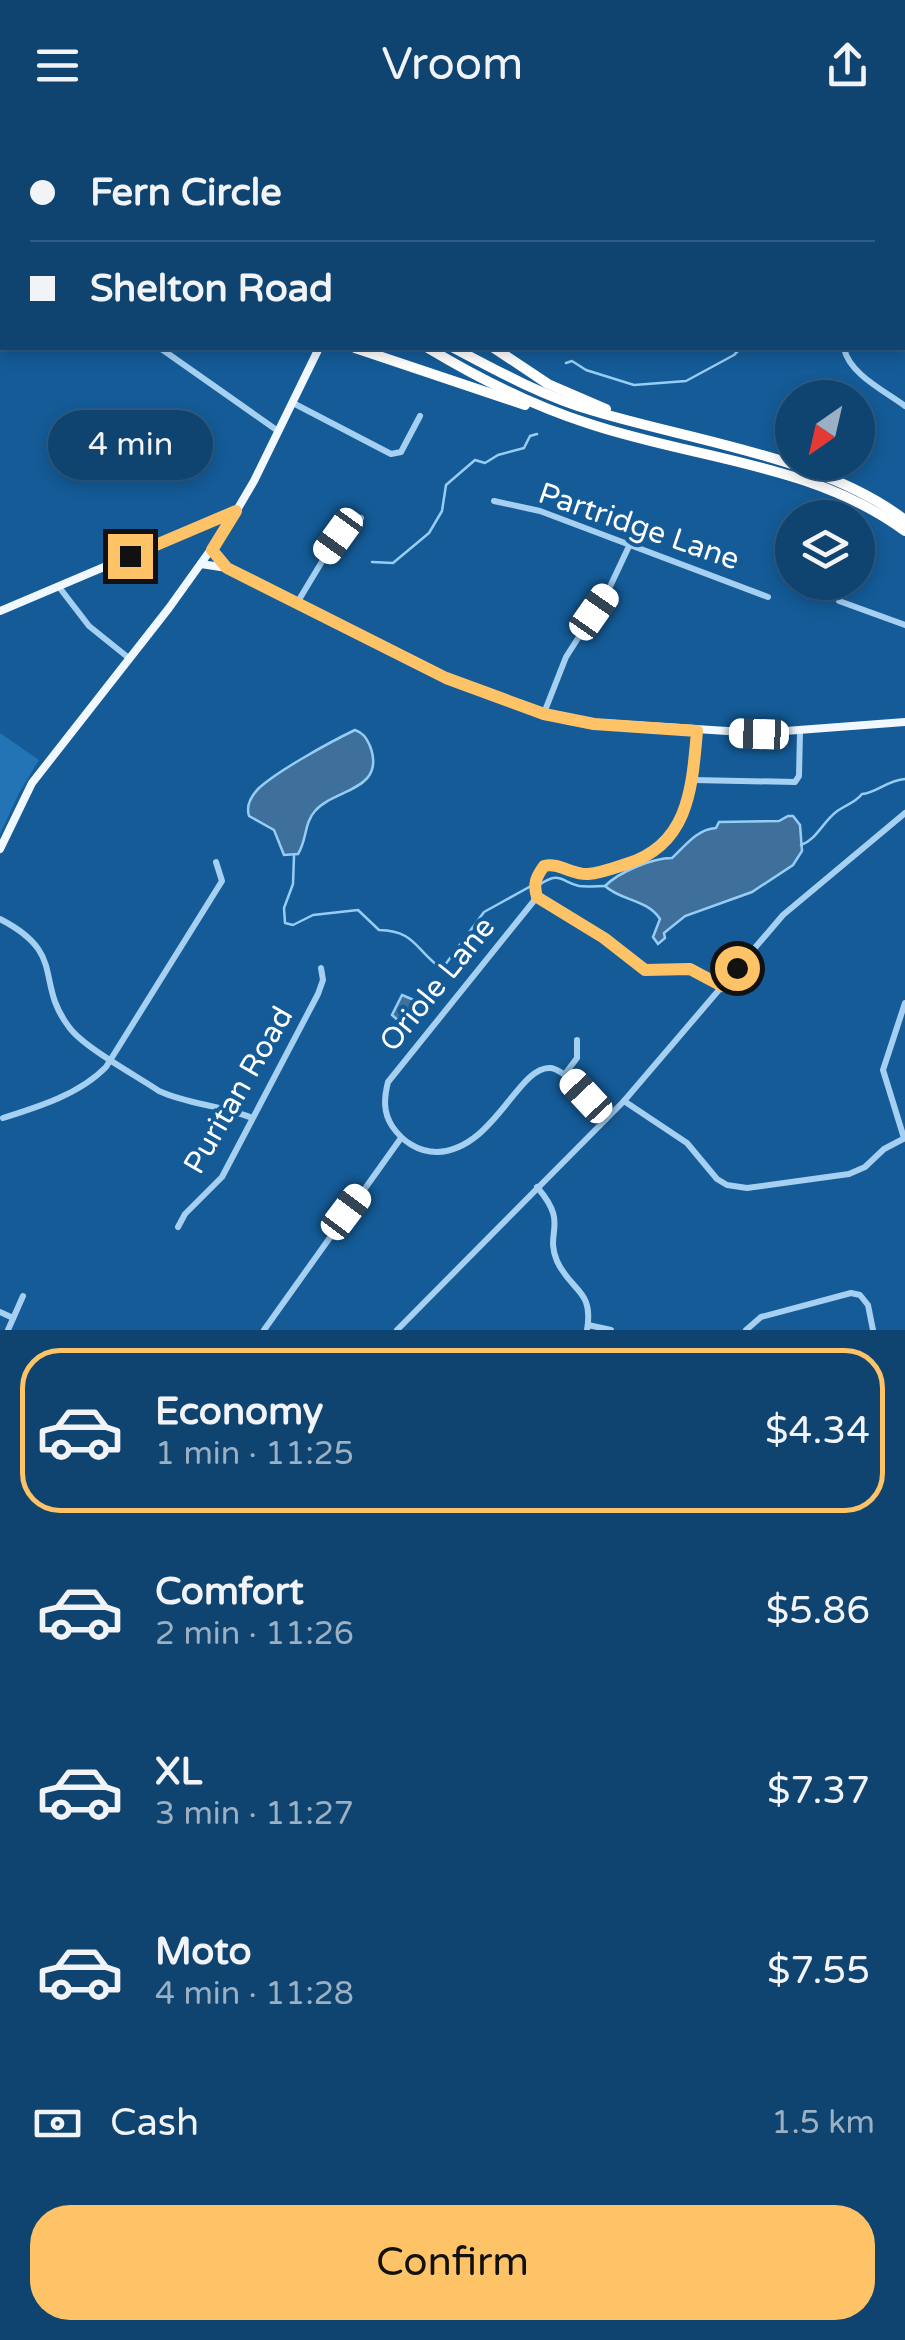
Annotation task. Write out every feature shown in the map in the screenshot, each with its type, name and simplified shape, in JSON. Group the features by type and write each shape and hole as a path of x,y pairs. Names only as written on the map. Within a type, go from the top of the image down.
{"highway":[{"path":"361,350 588,424 824,487 874,510 905,531"},
{"path":"432,350 510,392 588,424"},
{"path":"458,350 566,402 822,474 867,495 905,520"},
{"path":"497,350 548,384 644,424"}],"main road":[{"path":"0,849 32,783 212,550 319,350"},
{"path":"0,612 236,511"},
{"path":"212,550 227,568"},
{"path":"202,564 227,568 446,678 544,714 594,724 697,731 800,732 905,722"}],"street":[{"path":"163,350 278,431"},
{"path":"844,350 857,370 905,406"},
{"path":"293,403 391,454 405,446 420,416"},
{"name":"Partridge Lane","path":"494,501 540,511 768,596"},
{"path":"297,603 338,536 361,518"},
{"path":"544,714 566,656 607,592 630,544"},
{"path":"59,586 89,626 130,659"},
{"path":"839,601 905,625"},
{"path":"697,731 693,780 795,782 799,776 800,732"},
{"name":"Oriole Lane","path":"401,1138 388,1120 384,1101 388,1082 537,897 535,879 544,866 553,864 576,874 592,874 646,858 660,849 679,824 693,780"},
{"path":"397,1330 624,1101 783,916 905,812"},
{"path":"3,1118 89,1082 112,1059 222,881 216,862"},
{"path":"537,897 604,938 645,970 690,969 722,986"},
{"path":"0,919 24,931 37,944 58,1006 72,1032 174,1098 234,1110 252,1118"},
{"name":"Puritan Road","path":"178,1227 185,1214 222,1177 318,994 323,980 321,968"},
{"path":"624,1101 687,1143 717,1179 727,1185 747,1188 849,1174 904,1138 883,1070 905,1003"},
{"path":"565,1074 577,1058 576,1040"},
{"path":"264,1330 401,1138 427,1151 460,1147 490,1126 535,1072 551,1068 565,1074 606,1119"},
{"path":"537,1187 556,1218 556,1259 589,1306 588,1328 611,1330"},
{"path":"746,1330 761,1317 850,1293 860,1295 868,1305 873,1330"},
{"path":"8,1330 24,1296"},
{"path":"0,1312 14,1318"}],"shaded area":[{"path":"355,730 370,746 371,772 365,781 315,811 298,854 284,855 274,830 249,816 252,798 279,773"},
{"path":"0,733 39,760 0,834"},
{"path":"788,816 800,825 802,851 793,865 752,892 685,916 664,933 665,938 658,944 653,937 660,919 655,912 605,886 636,867 672,858 719,822 779,821"},
{"path":"402,995 414,1000 418,1007 401,1023 392,1015"}],"waterway":[{"path":"566,363 572,361 586,370 634,385 686,381 739,350"},
{"path":"372,562 393,563 429,533 442,511 446,485 475,460 485,463 524,448 530,436 537,434"},
{"path":"801,845 862,794 905,779"},
{"path":"294,856 285,923 293,925 313,915 358,910 379,930 408,938 442,969 484,912 531,886"},
{"path":"539,885 560,878 579,886 606,886"}],"route":[{"path":"130,556 236,511 212,550 227,568 446,678 569,720 697,731 693,780 679,824 660,849 646,858 592,874 576,874 553,864 544,866 535,879 534,889 537,897 616,946 645,970 690,969 722,986 737,968"}]}
